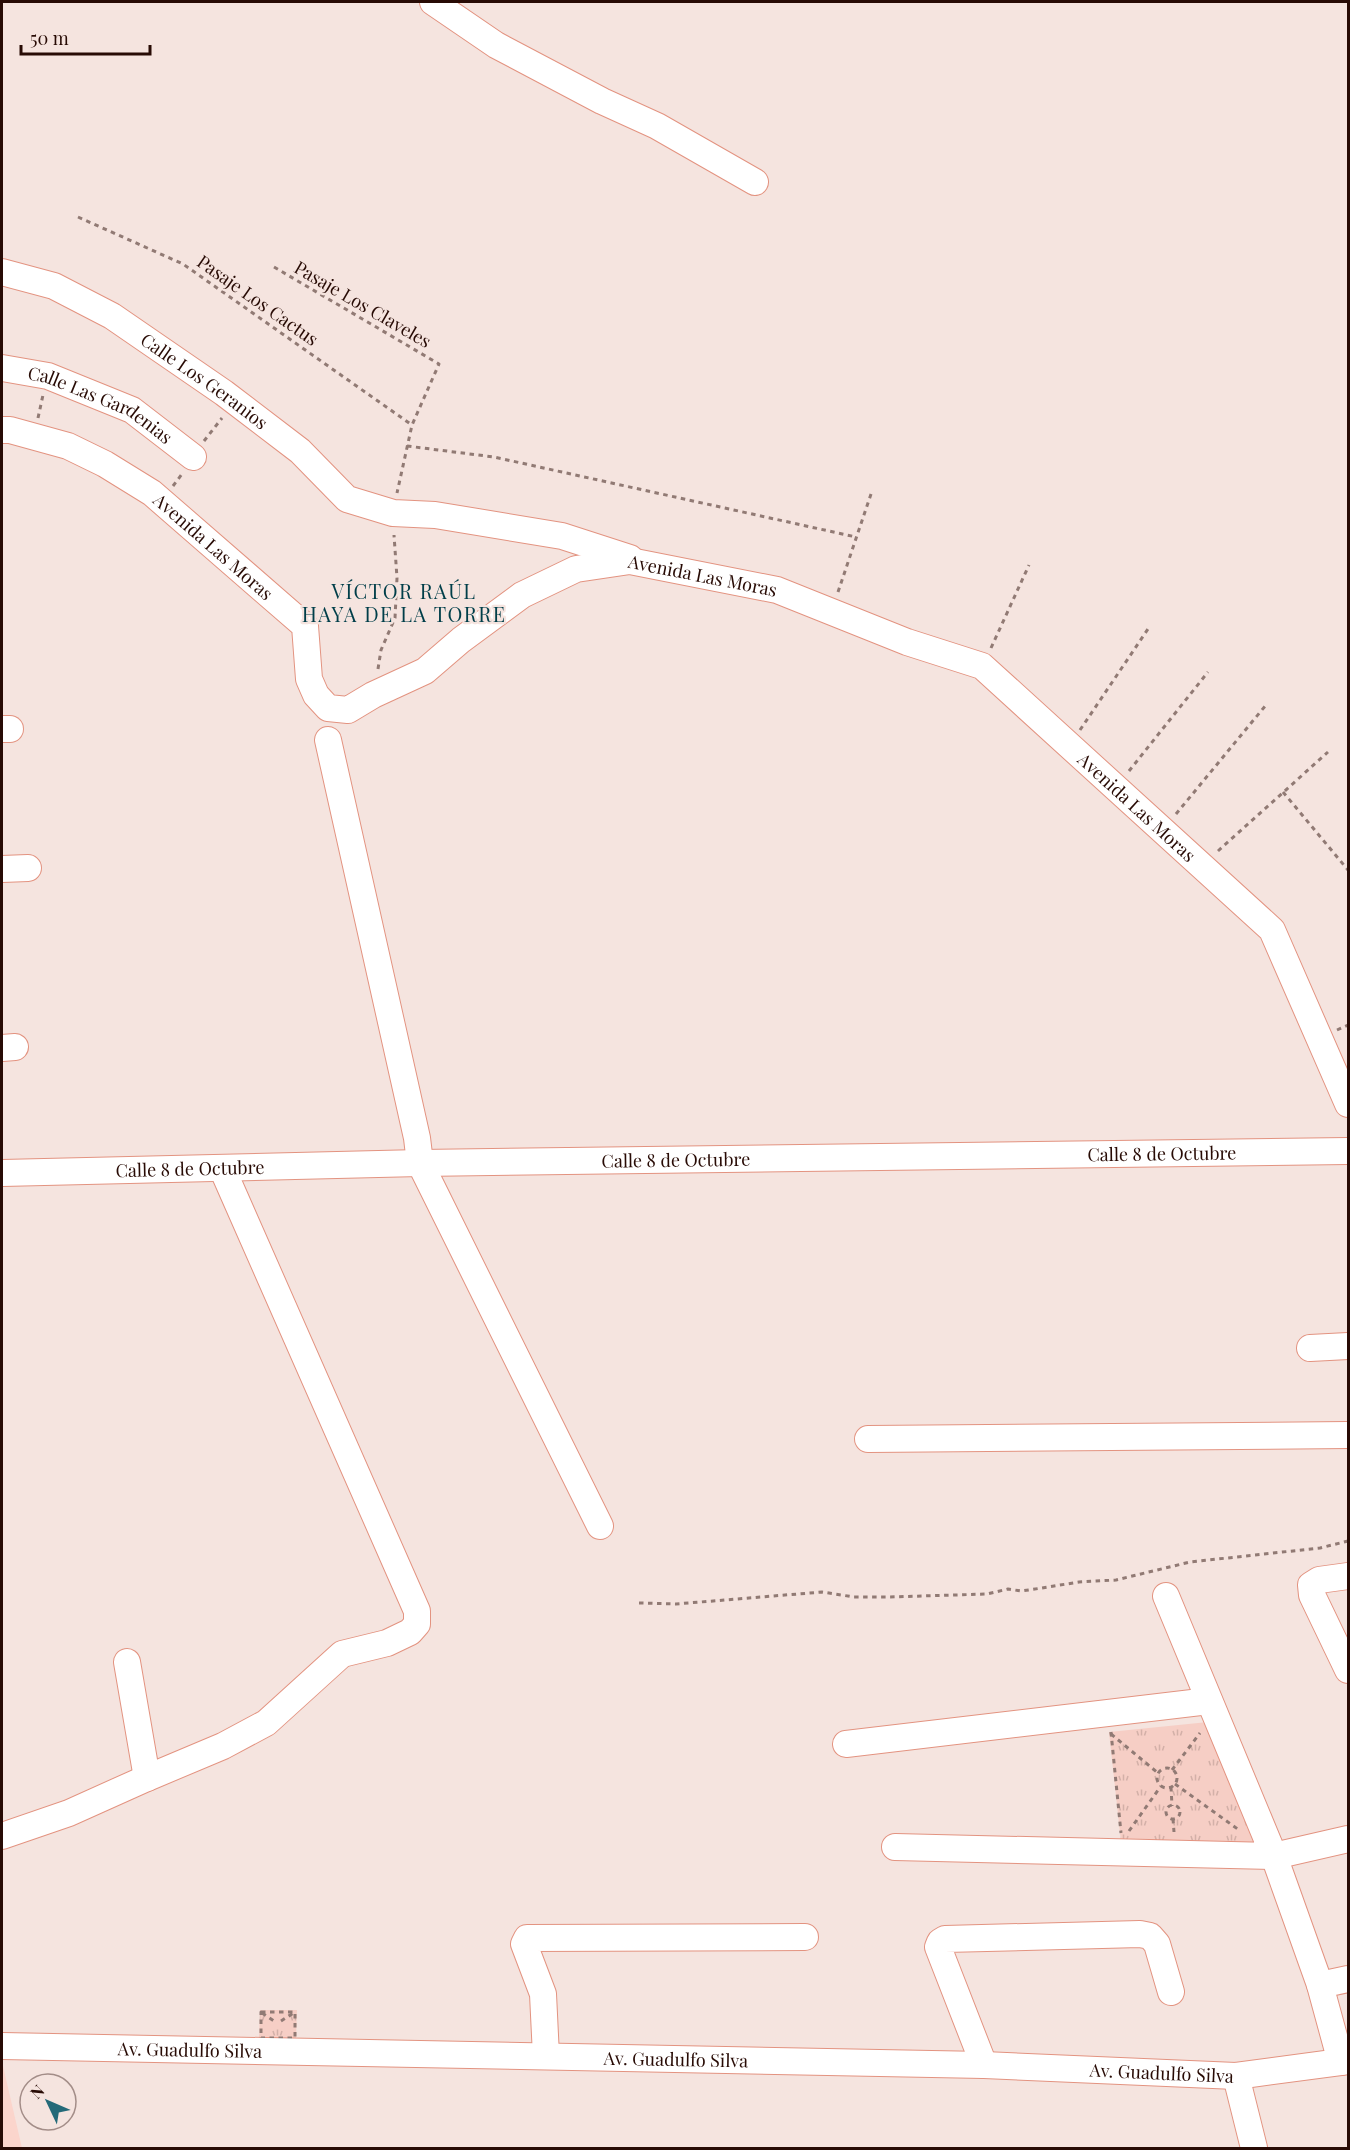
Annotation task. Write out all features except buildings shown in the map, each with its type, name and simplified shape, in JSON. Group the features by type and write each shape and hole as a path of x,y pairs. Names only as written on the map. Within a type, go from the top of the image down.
{"street":[{"path":"433,2 496,45 602,101 657,126 755,182"},
{"name":"Calle Los Geranios","path":"2,272 54,286 112,316 224,393 300,451 347,499 393,513 435,515 562,536 653,565"},
{"name":"Calle Las Gardenias","path":"2,368 48,376 132,410 193,457"},
{"name":"Avenida Las Moras","path":"2,430 10,430 68,446 105,464 152,493 305,626 309,679 316,695 328,708 348,710 374,694 425,671 461,640 522,595 576,568 630,561 777,590 907,642 982,666 1200,867 1272,930 1348,1104"},
{"path":"328,740 417,1138 420,1163 600,1526"},
{"path":"2,869 28,868"},
{"name":"Calle 8 de Octubre","path":"2,1173 420,1163 1348,1151"},
{"path":"2,1836 69,1813 223,1746 266,1723 342,1654 387,1643 410,1632 417,1624 417,1611 222,1168"},
{"path":"1310,1348 1348,1346"},
{"path":"868,1439 1348,1435"},
{"path":"1348,1576 1318,1580 1311,1585 1312,1595 1348,1670"},
{"path":"1166,1596 1208,1713 1274,1856 1345,2062"},
{"path":"127,1662 147,1778"},
{"path":"846,1744 1114,1727 1208,1713"},
{"path":"895,1847 1123,1847 1274,1856 1348,1839"},
{"path":"984,2065 938,1947 945,1939 1140,1934 1150,1936 1157,1944 1171,1992"},
{"path":"546,2056 543,1994 524,1944 527,1938 805,1937"},
{"path":"1320,1985 1348,1979"},
{"name":"Av. Guadulfo Silva","path":"2,2046 984,2065 1236,2076 1345,2062"},
{"path":"1236,2076 1254,2148"}],"path":[{"name":"Pasaje Los Cactus","path":"78,217 183,264 412,424"},
{"name":"Pasaje Los Claveles","path":"274,267 439,364"},
{"path":"34,436 48,376"},
{"path":"407,446 494,457 856,537"},
{"path":"831,612 872,491"},
{"path":"982,666 1029,565"},
{"path":"1069,746 1150,626"},
{"path":"1115,788 1208,672"},
{"path":"1162,832 1266,705"},
{"path":"1200,867 1328,752"},
{"path":"1282,792 1348,870"},
{"path":"639,1603 694,1603 822,1592 854,1597 987,1594 1008,1589 1042,1588 1079,1582 1116,1580 1190,1562 1320,1548 1348,1541"},
{"path":"1172,1770 1208,1713"},
{"path":"1114,1727 1158,1773 1158,1783 1161,1786 1166,1788 1175,1784 1176,1774 1172,1770 1167,1768 1158,1773"},
{"path":"1114,1727 1123,1847"},
{"path":"1175,1784 1241,1831"},
{"path":"1123,1847 1161,1786"},
{"path":"1171,1787 1172,1806"},
{"path":"1172,1806 1179,1808 1180,1812 1175,1819 1167,1817 1166,1813 1167,1808 1172,1806"},
{"path":"261,2012 261,2037 272,2038 295,2038 295,2012"},
{"path":"261,2012 295,2012"},
{"path":"261,2012 274,2021"},
{"path":"281,2021 295,2012"}],"shaded area":[{"path":"2,2066 3,2066 22,2148 2,2148"}],"green space":[{"path":"1208,1722 1261,1845 1121,1842 1109,1732"},
{"path":"260,2010 297,2010 296,2039 259,2039"}],"district":[{"name":"VÍCTOR RAÚL HAYA DE LA TORRE","path":"404,602"}]}
